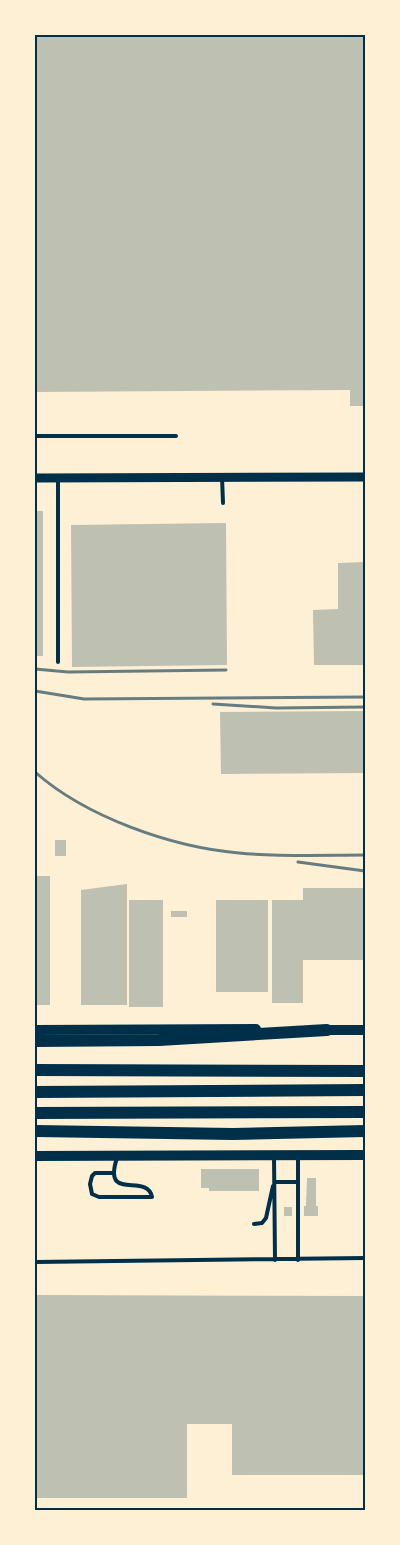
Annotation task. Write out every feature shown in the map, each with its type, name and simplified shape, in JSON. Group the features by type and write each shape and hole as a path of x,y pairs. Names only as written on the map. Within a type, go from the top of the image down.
{"highway":[{"path":"35,1041 159,1040 327,1030"},
{"path":"35,1062 73,1070"},
{"path":"35,1070 365,1071"},
{"path":"35,1092 365,1090"},
{"path":"35,1113 365,1112"},
{"path":"35,1131 233,1134 365,1131"}],"main road":[{"path":"35,1030 276,1028 365,1030"},
{"path":"35,1156 365,1154"}],"street":[{"path":"35,478 365,477"}],"lane":[{"path":"35,436 176,436"},
{"path":"222,477 223,503"},
{"path":"58,478 58,662"},
{"path":"274,1155 275,1260"},
{"path":"298,1155 298,1260"},
{"path":"113,1173 95,1173 90,1184 92,1194 99,1197 152,1197 151,1192 147,1188 118,1183 113,1173 118,1156"},
{"path":"275,1182 298,1182"},
{"path":"254,1224 262,1223 266,1218 275,1182"},
{"path":"35,1262 365,1258"}],"building":[{"path":"35,35 365,35 365,406 350,406 350,390 35,392"},
{"path":"35,511 43,511 43,656 35,656"},
{"path":"363,516 365,516 365,553 363,553"},
{"path":"226,523 227,665 72,667 71,525"},
{"path":"365,562 365,665 314,665 313,610 338,609 338,563"},
{"path":"365,711 365,773 221,774 220,712"},
{"path":"55,840 66,840 66,856 55,856"},
{"path":"35,876 50,876 50,1005 35,1005"},
{"path":"127,884 127,1005 81,1005 81,890"},
{"path":"303,888 365,888 365,960 303,960 303,1003 272,1003 272,900 303,900"},
{"path":"129,900 163,900 163,1007 129,1007"},
{"path":"216,900 268,900 268,992 216,992"},
{"path":"171,911 187,911 187,917 171,917"},
{"path":"201,1169 259,1169 259,1191 209,1191 209,1188 201,1188"},
{"path":"307,1178 316,1178 318,1216 304,1216"},
{"path":"284,1207 292,1207 292,1216 284,1216"},
{"path":"35,1295 365,1296 365,1475 232,1475 232,1424 187,1424 187,1498 35,1498"}],"railway":[{"path":"35,669 68,672 226,670"},
{"path":"35,691 84,699 365,697"},
{"path":"213,704 276,708 365,707"},
{"path":"35,772 79,803 104,816 158,837 213,850 239,853 365,855"},
{"path":"298,862 365,871"}]}
